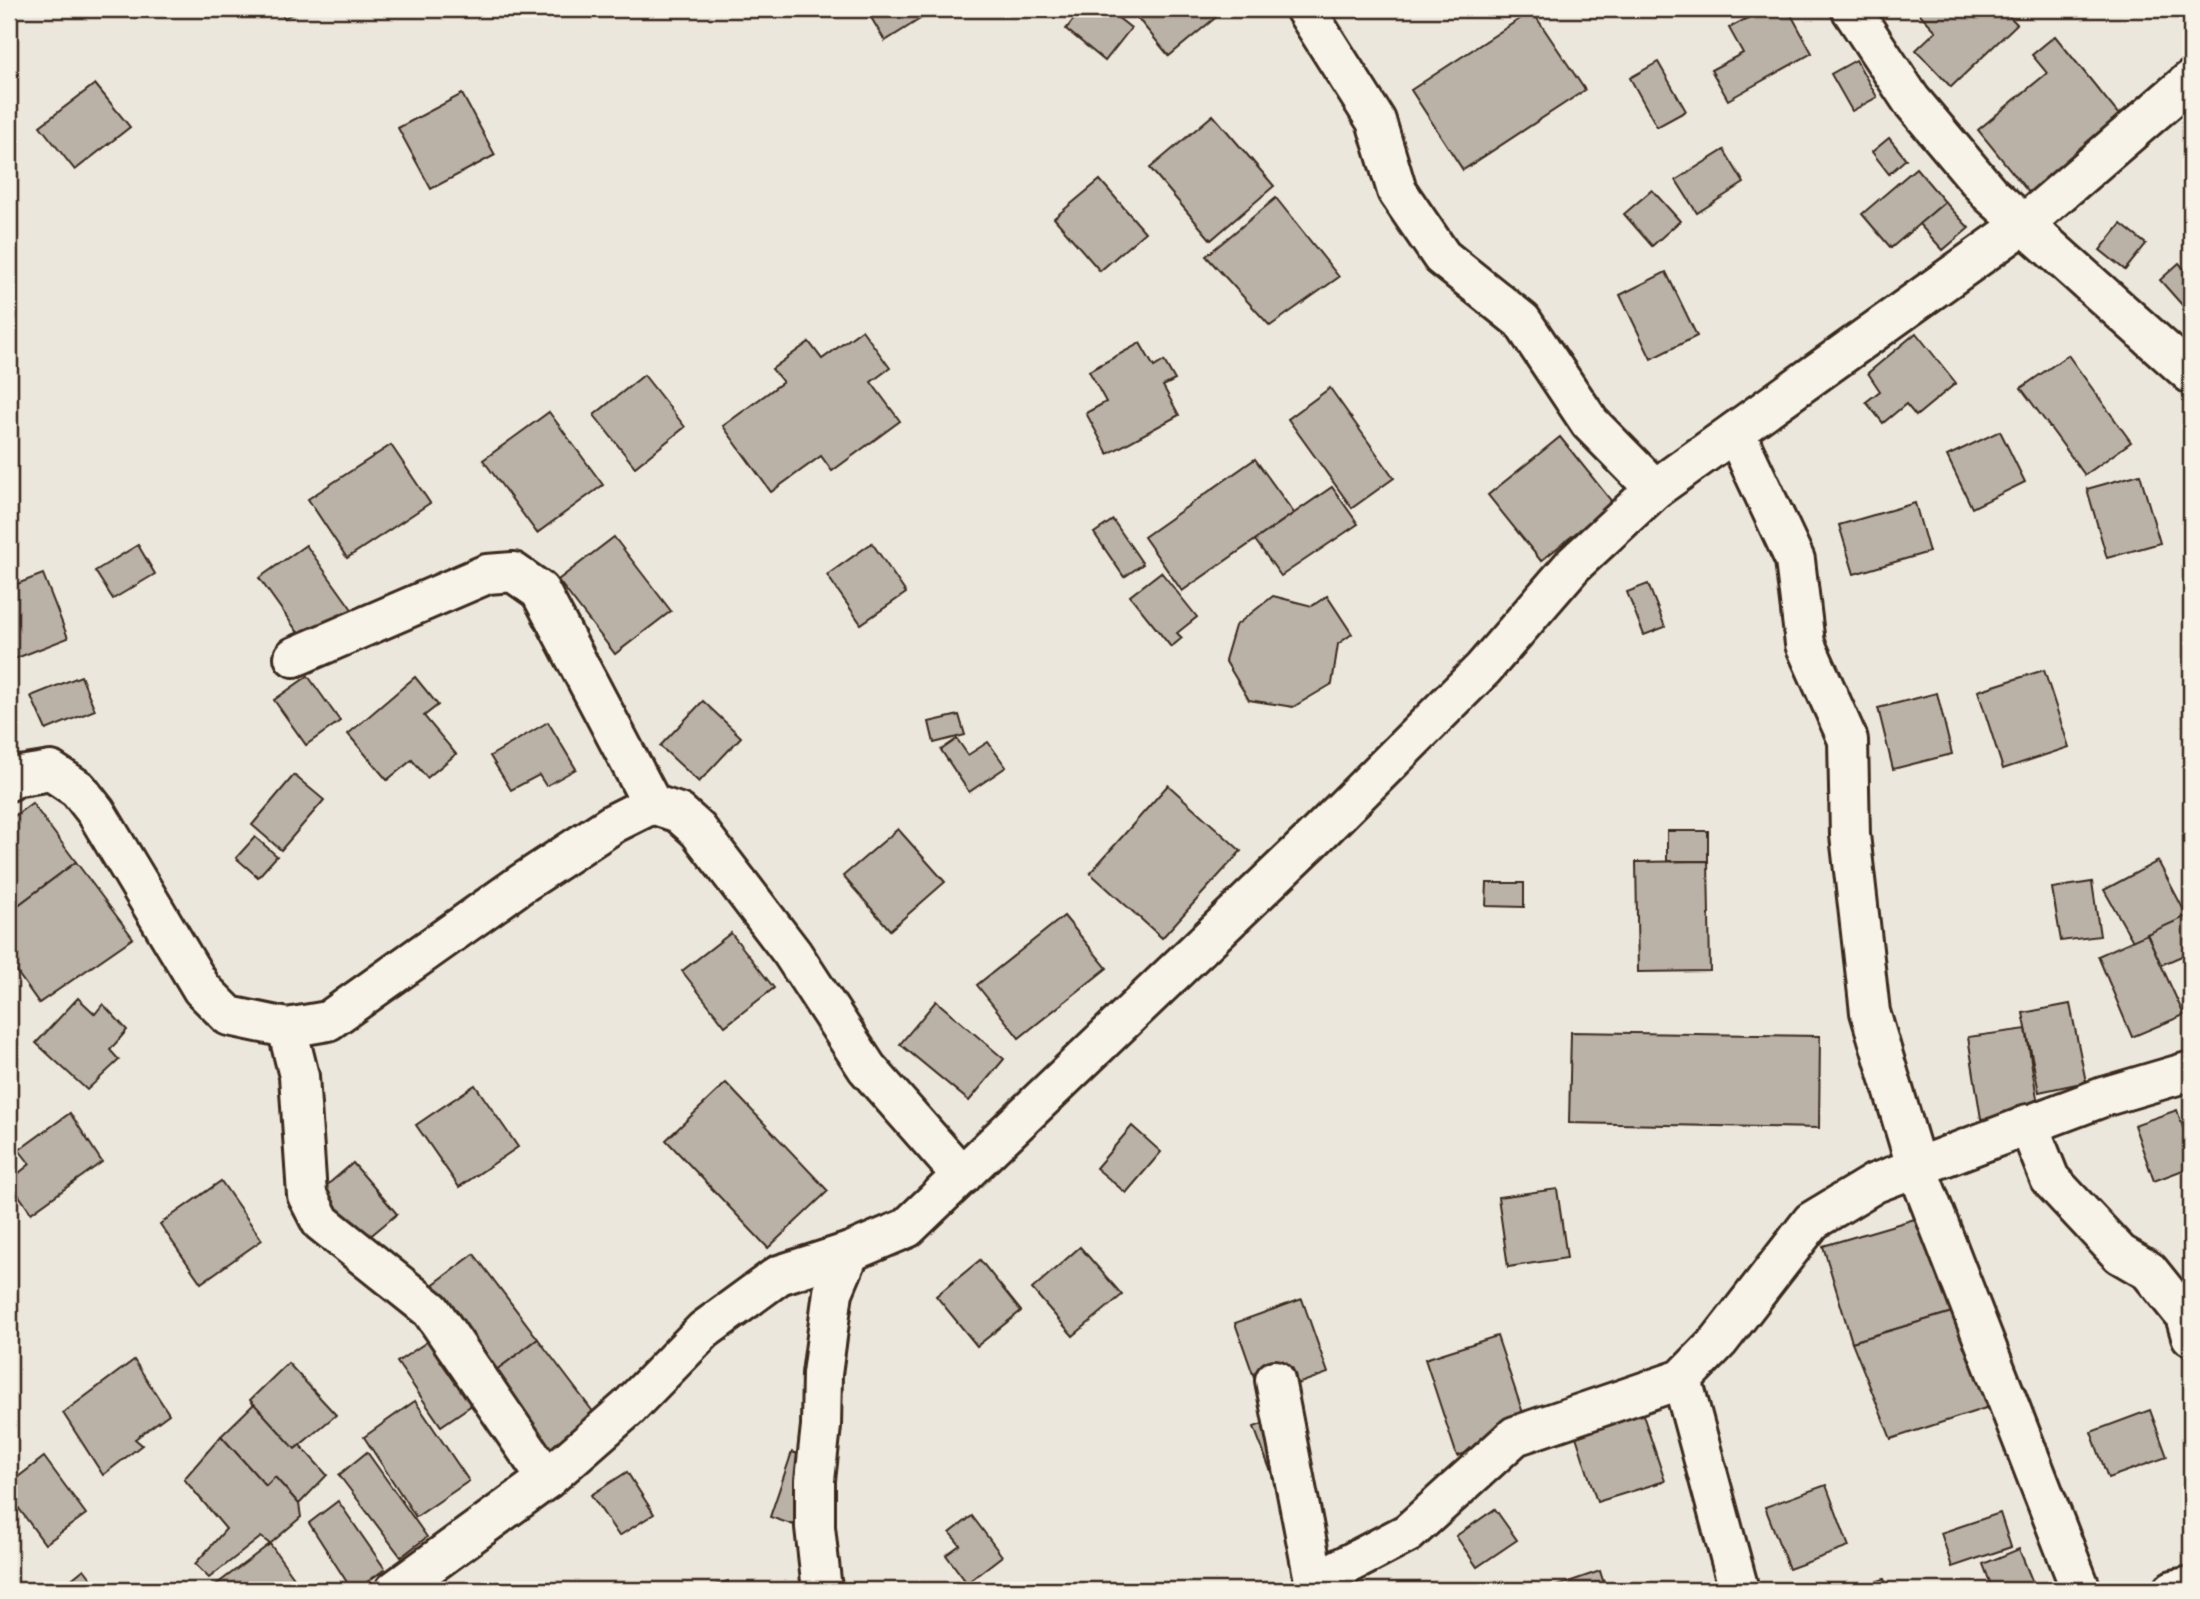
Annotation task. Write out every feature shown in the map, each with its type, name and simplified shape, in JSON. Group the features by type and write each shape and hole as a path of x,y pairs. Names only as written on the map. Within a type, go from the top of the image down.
{"street":[{"path":"1305,9 1376,121 1397,191 1441,257 1522,321 1590,423 1655,489"},
{"path":"1851,9 1911,100 1990,194 2191,374"},
{"path":"395,1590 547,1479 628,1408 704,1330 779,1275 850,1252 906,1228 1146,996 1311,842 1483,669 1573,565 1655,489 2024,224 2191,80"},
{"path":"1735,432 1795,560 1805,644 1848,740 1850,835 1870,1012 1916,1166 2081,1590"},
{"path":"294,657 488,574 513,572 540,591 652,804 679,813 698,830 792,953 867,1068 962,1176"},
{"path":"9,781 14,777 51,771 78,789 96,812 202,989 229,1016 287,1028 328,1021 521,884 614,823 652,804"},
{"path":"287,1028 299,1076 307,1195 321,1222 431,1310 547,1479"},
{"path":"1275,1380 1315,1586 1408,1532 1515,1436 1682,1379 1719,1341 1812,1220 1875,1183 1916,1166 2103,1097 2191,1071"},
{"path":"2028,1124 2050,1179 2120,1254 2149,1271 2185,1316 2191,1336"},
{"path":"822,1590 815,1527 814,1480 821,1426 822,1374 833,1292 850,1252"},
{"path":"1682,1379 1739,1590"},
{"path":"2173,1590 2191,1586"}],"building":[{"path":"278,9 302,9 284,18"},
{"path":"866,9 921,9 925,16 885,41"},
{"path":"1082,9 1107,9 1131,28 1105,61 1066,29"},
{"path":"1130,9 1226,9 1169,56"},
{"path":"1764,9 1788,9 1812,53 1728,100 1711,70 1743,53 1729,28"},
{"path":"1915,9 2002,9 2017,24 1951,87 1916,50 1936,31"},
{"path":"1532,11 1585,90 1463,170 1411,90"},
{"path":"2055,36 2128,126 2047,215 1978,130 2047,73 2032,55"},
{"path":"1856,60 1877,97 1852,111 1831,74"},
{"path":"1658,62 1686,111 1657,127 1630,78"},
{"path":"95,84 130,127 75,170 40,126"},
{"path":"462,94 495,155 431,189 398,128"},
{"path":"1213,115 1274,186 1211,240 1150,168"},
{"path":"1889,138 1906,159 1889,174 1872,152"},
{"path":"1724,150 1744,183 1697,213 1676,180"},
{"path":"1916,168 1945,202 1891,248 1862,214"},
{"path":"1100,180 1145,232 1100,271 1054,218"},
{"path":"1652,190 1680,221 1652,246 1624,214"},
{"path":"1276,198 1339,277 1270,326 1206,256"},
{"path":"1945,202 1969,228 1943,250 1919,224"},
{"path":"2121,224 2146,244 2125,270 2100,250"},
{"path":"2179,263 2191,277 2191,315 2160,280"},
{"path":"1666,272 1697,336 1651,359 1620,295"},
{"path":"862,330 890,368 871,382 900,421 832,471 821,456 771,492 723,426 783,382 772,369 809,342 822,359"},
{"path":"1916,333 1956,383 1916,416 1906,404 1883,423 1866,402 1880,391 1868,373"},
{"path":"1140,343 1154,367 1164,361 1175,380 1163,386 1179,415 1108,454 1086,413 1106,402 1089,371"},
{"path":"2068,355 2131,442 2085,475 2021,388"},
{"path":"644,375 685,427 635,467 594,415"},
{"path":"1330,388 1394,478 1352,508 1288,419"},
{"path":"549,412 603,485 537,533 483,460"},
{"path":"2000,431 2025,482 1972,508 1947,456"},
{"path":"1560,437 1613,503 1541,561 1488,495"},
{"path":"391,445 430,503 347,558 308,499"},
{"path":"1255,459 1294,513 1182,591 1144,537"},
{"path":"2140,474 2160,543 2107,558 2087,489"},
{"path":"1332,487 1358,524 1281,576 1255,540"},
{"path":"1915,503 1929,552 1854,574 1839,525"},
{"path":"1113,520 1143,564 1124,577 1094,533"},
{"path":"614,537 671,611 615,654 558,580"},
{"path":"872,543 906,593 861,624 827,575"},
{"path":"138,545 155,574 113,599 95,571"},
{"path":"306,545 366,629 319,662 259,578"},
{"path":"1161,572 1197,617 1177,633 1182,638 1171,647 1130,596"},
{"path":"43,574 68,638 9,661 9,587"},
{"path":"1648,584 1665,627 1644,635 1627,592"},
{"path":"1273,596 1312,606 1327,596 1352,634 1338,644 1332,684 1293,707 1249,700 1225,660 1235,626"},
{"path":"2044,670 2069,747 2003,769 1978,691"},
{"path":"81,676 95,710 46,730 31,696"},
{"path":"308,676 340,721 306,745 274,700"},
{"path":"415,677 438,705 424,716 456,754 427,778 412,760 387,780 348,734"},
{"path":"1937,693 1952,754 1893,769 1878,708"},
{"path":"703,701 741,737 699,782 660,746"},
{"path":"959,715 965,735 934,743 929,722"},
{"path":"548,722 576,769 546,786 539,775 511,790 490,756"},
{"path":"957,739 968,755 988,742 1006,767 969,792 941,750"},
{"path":"294,775 324,800 281,850 252,825"},
{"path":"1168,785 1241,851 1162,938 1090,873"},
{"path":"32,803 76,862 9,912 9,820"},
{"path":"898,829 945,882 890,930 843,876"},
{"path":"1667,831 1708,831 1708,861 1667,861"},
{"path":"255,837 277,856 258,877 236,858"},
{"path":"1708,861 1710,971 1638,972 1636,862"},
{"path":"2158,861 2187,916 2134,943 2104,890"},
{"path":"76,862 133,938 39,1003 9,961 9,912"},
{"path":"2092,882 2100,936 2061,941 2052,888"},
{"path":"1487,883 1524,883 1524,907 1486,906"},
{"path":"1064,916 1107,968 1019,1038 977,985"},
{"path":"2187,916 2191,926 2191,952 2161,965 2147,934"},
{"path":"731,933 774,988 725,1026 682,971"},
{"path":"2147,934 2184,1015 2132,1037 2098,956"},
{"path":"78,998 95,1014 103,1004 127,1030 110,1050 119,1060 87,1090 36,1043"},
{"path":"936,1001 1004,1059 969,1101 900,1044"},
{"path":"2070,1004 2086,1082 2039,1092 2023,1013"},
{"path":"2026,1029 2039,1111 1981,1119 1968,1037"},
{"path":"1571,1032 1820,1036 1819,1128 1569,1123"},
{"path":"726,1083 828,1191 768,1248 666,1140"},
{"path":"475,1085 518,1147 459,1187 416,1125"},
{"path":"2177,1110 2191,1151 2191,1167 2154,1181 2134,1125"},
{"path":"70,1113 102,1162 31,1213 9,1181 30,1164 19,1150"},
{"path":"2191,1118 2191,1141 2184,1120"},
{"path":"1132,1126 1161,1152 1126,1193 1096,1168"},
{"path":"353,1163 397,1214 356,1248 313,1197"},
{"path":"221,1181 262,1240 201,1283 160,1224"},
{"path":"1557,1189 1567,1258 1508,1267 1498,1197"},
{"path":"1925,1216 1979,1304 1852,1342 1823,1246"},
{"path":"1080,1247 1122,1295 1073,1336 1032,1289"},
{"path":"474,1254 538,1339 491,1374 427,1289"},
{"path":"980,1260 1021,1311 977,1346 936,1296"},
{"path":"1302,1299 1328,1373 1261,1397 1235,1323"},
{"path":"1979,1304 2004,1402 1891,1439 1852,1342"},
{"path":"442,1332 485,1396 441,1426 397,1362"},
{"path":"1497,1336 1526,1422 1500,1442 1457,1456 1425,1359"},
{"path":"538,1339 594,1413 579,1424 598,1451 566,1474 491,1374"},
{"path":"134,1360 169,1414 135,1439 142,1445 103,1475 63,1413"},
{"path":"288,1363 336,1415 295,1449 250,1400"},
{"path":"415,1401 469,1481 416,1517 364,1437"},
{"path":"254,1404 295,1449 300,1445 327,1475 299,1504 275,1477 266,1486 221,1436"},
{"path":"1640,1406 1665,1481 1597,1502 1573,1427"},
{"path":"2150,1410 2167,1457 2108,1478 2091,1432"},
{"path":"1281,1417 1301,1470 1274,1480 1254,1427"},
{"path":"221,1436 266,1486 275,1477 299,1504 301,1517 270,1544 261,1537 209,1578 195,1564 226,1529 184,1479"},
{"path":"367,1452 427,1537 401,1557 339,1475"},
{"path":"792,1452 836,1466 814,1532 770,1517"},
{"path":"44,1457 86,1514 45,1544 9,1495 9,1484"},
{"path":"627,1472 654,1514 619,1536 591,1495"},
{"path":"1826,1485 1849,1547 1789,1569 1765,1507"},
{"path":"338,1501 385,1569 356,1590 352,1590 309,1523"},
{"path":"1495,1509 1517,1540 1477,1567 1456,1536"},
{"path":"2000,1513 2011,1547 1952,1567 1941,1533"},
{"path":"972,1516 1002,1556 967,1583 946,1555 960,1545 950,1533"},
{"path":"270,1544 300,1586 295,1590 215,1590 213,1587"},
{"path":"2019,1549 2036,1590 1993,1590 1983,1564"},
{"path":"84,1569 100,1590 58,1590"},
{"path":"1600,1571 1606,1590 1548,1590 1548,1589"},
{"path":"1884,1579 1889,1590 1851,1590"},
{"path":"728,1581 730,1590 699,1590"}]}
